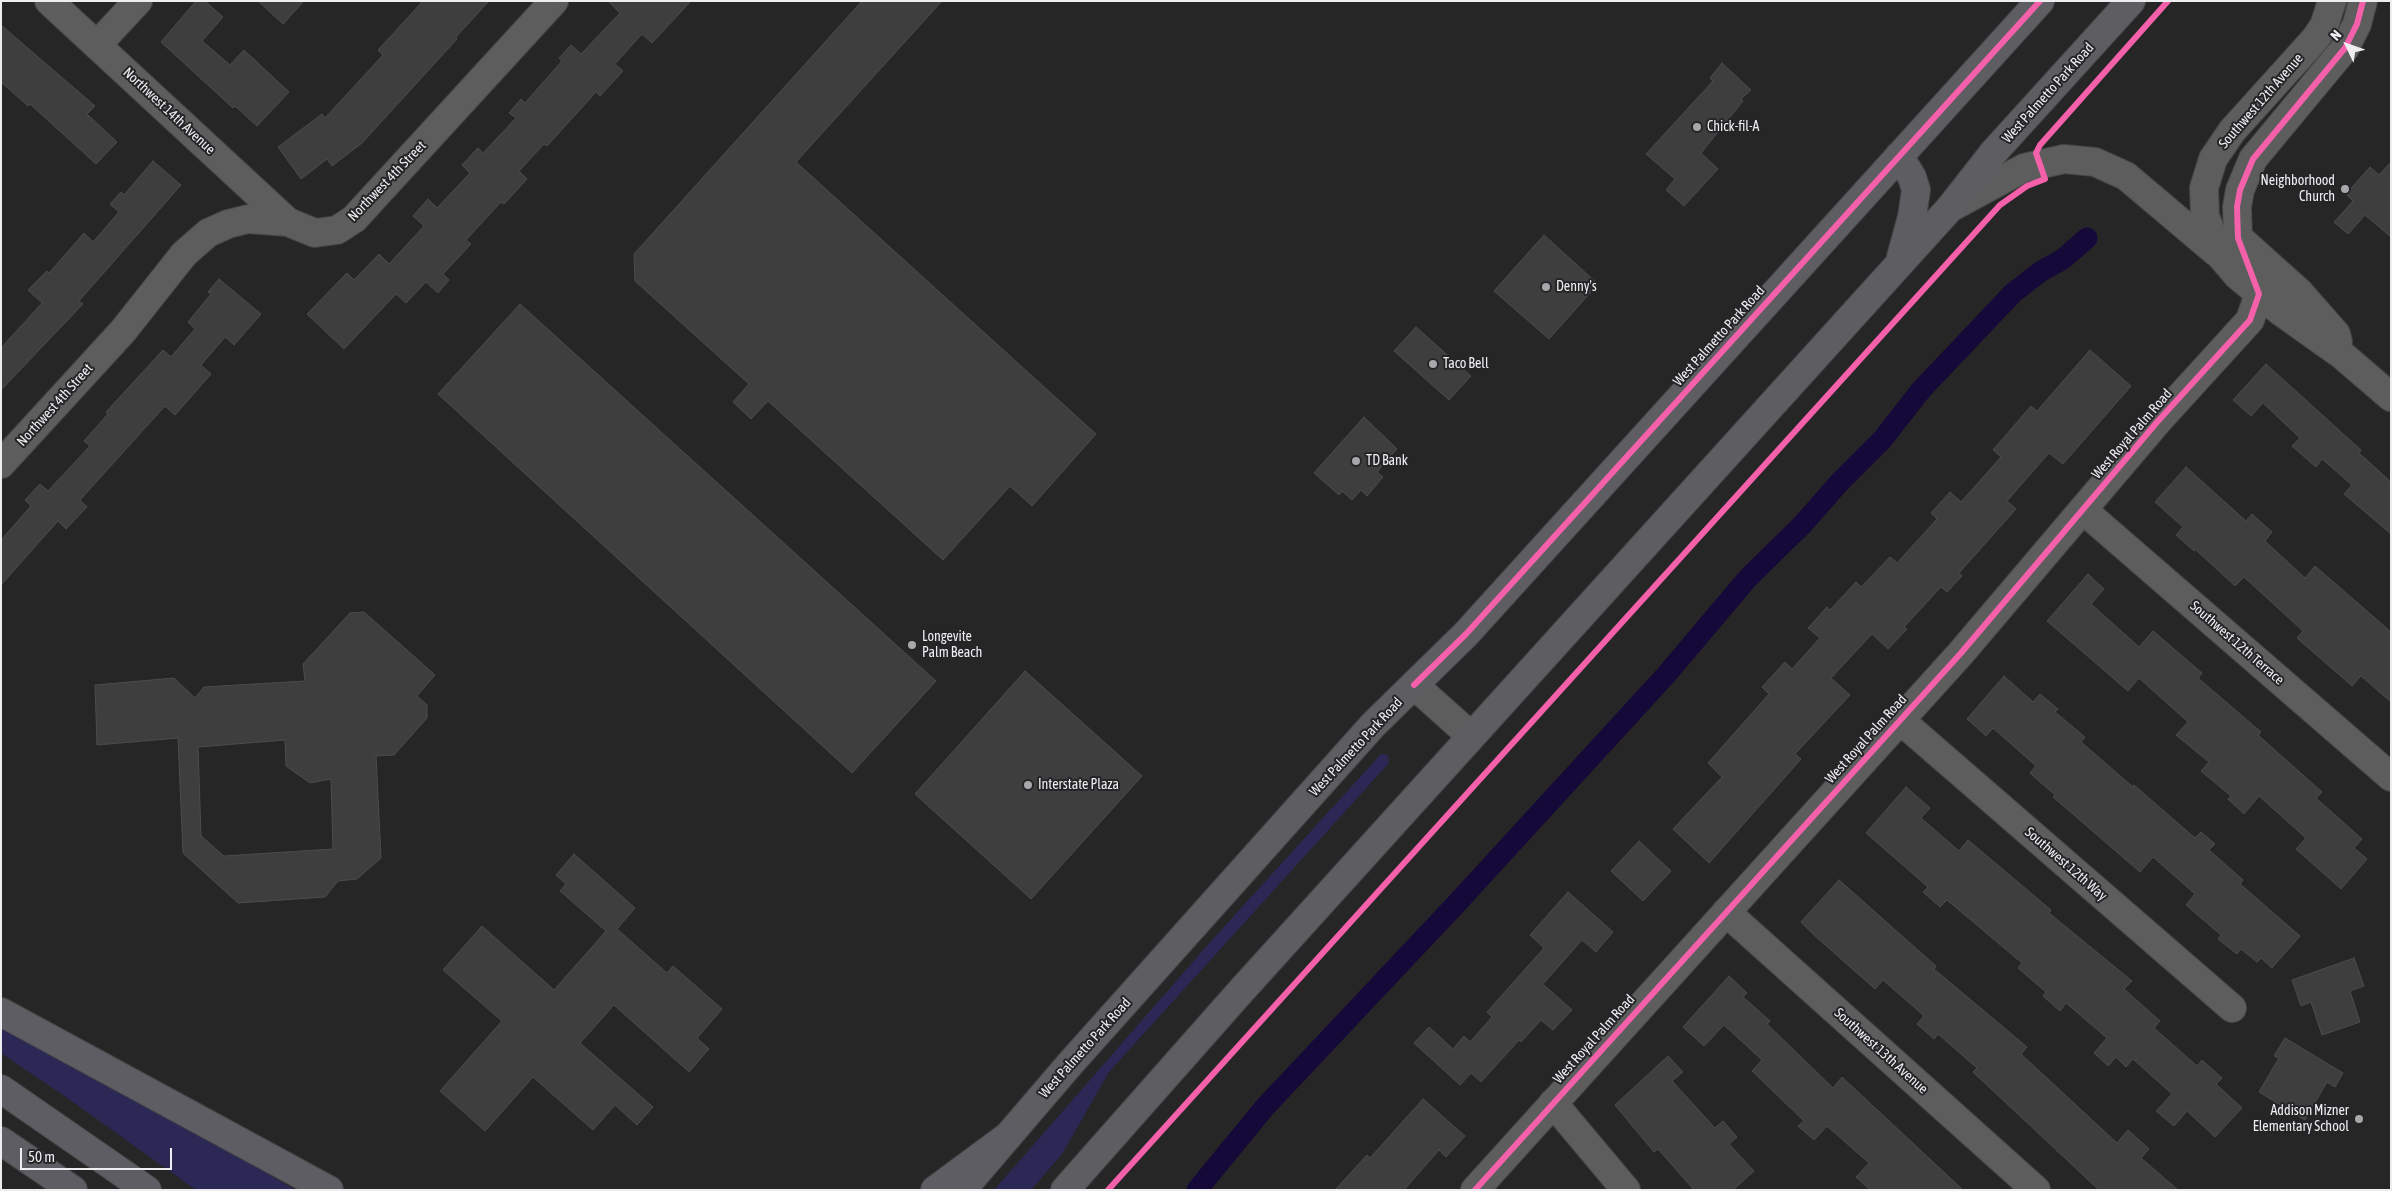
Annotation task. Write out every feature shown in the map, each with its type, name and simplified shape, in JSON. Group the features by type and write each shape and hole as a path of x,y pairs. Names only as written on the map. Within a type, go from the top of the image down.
{"highway":[{"path":"1,1012 326,1188"},
{"path":"1,1088 147,1190"},
{"path":"935,1190 1008,1136"},
{"path":"1,1141 73,1190"}],"main road":[{"name":"West Palmetto Park Road","path":"962,1190 1373,725 1466,634 2040,1"},
{"name":"West Palmetto Park Road","path":"1065,1190 1471,736 1950,208 1994,153 2132,1"},
{"path":"1899,156 1912,177 1916,190 1912,217 1899,264"}],"street":[{"name":"Northwest 14th Avenue","path":"49,1 288,222"},
{"path":"97,45 138,1"},
{"name":"Northwest 4th Street","path":"1,464 123,331 184,254 208,232 248,219 288,222 315,233 336,230 354,219 554,1"},
{"name":"Southwest 12th Avenue","path":"2332,1 2324,26 2315,39 2232,132 2213,158 2207,174 2203,202 2208,230 2299,292 2336,334 2342,355"},
{"name":"Southwest 12th Avenue","path":"2362,1 2357,24 2345,48 2253,160 2240,190 2229,246 2237,275 2259,294 2342,355 2391,397"},
{"path":"2345,48 2383,1"},
{"path":"1950,208 2024,168 2064,159 2095,162 2126,176 2229,246"},
{"name":"West Royal Palm Road","path":"1475,1190 1961,653 2158,421 2250,320 2259,294"},
{"name":"Southwest 12th Terrace","path":"2083,510 2391,777"},
{"path":"1414,685 1471,736"},
{"name":"Southwest 12th Way","path":"1900,720 2232,1008"},
{"name":"Southwest 13th Avenue","path":"1726,912 2036,1190"},
{"path":"1554,1103 1626,1190"}],"shaded area":[{"path":"1381,754 1388,755 1389,763 1109,1072 1062,1154 1031,1190 994,1190 1213,939"},
{"path":"1,1021 130,1092 295,1190 196,1190 1,1053"}],"building":[{"path":"196,1 205,1 223,17 202,41 230,65 244,50 289,92 257,126 235,106 233,108 161,42"},
{"path":"258,1 304,1 283,24"},
{"path":"423,1 489,1 362,143 332,166 327,159 301,179 278,147 322,114 325,118 383,55 378,50"},
{"path":"608,1 691,1 652,43 642,34 615,64 623,71 600,96 596,92 547,146 544,144 519,171 527,179 504,204 501,202 466,240 471,244 443,274 449,280 438,293 426,282 406,303 396,294 344,349 307,314 347,273 354,280 379,254 389,264 424,226 413,216 428,199 437,208 470,173 462,165 478,148 483,153 516,118 509,113 521,99 525,103 562,61 559,58 571,45 581,54 620,13"},
{"path":"862,1 942,1 796,162 1096,434 1032,506 1010,486 943,560 768,401 751,419 733,402 749,384 635,281 634,254"},
{"path":"1,25 95,106 87,114 117,142 96,164 30,104 28,106 1,82"},
{"name":"Chick-fil-A","path":"1722,63 1751,90 1741,99 1743,101 1701,153 1718,169 1684,206 1666,190 1675,179 1646,154 1713,81 1710,78"},
{"path":"153,161 181,185 79,301 83,304 1,390 1,348 42,303 28,290 47,271 49,273 84,233 93,242 119,212 110,204 121,192 124,195"},
{"path":"2391,162 2391,237 2365,215 2348,234 2334,222 2353,201 2346,194 2370,167 2379,175"},
{"name":"Denny's","path":"1544,235 1598,284 1549,339 1494,291"},
{"path":"219,279 261,314 234,345 225,337 201,365 211,374 175,415 165,406 80,500 87,507 66,529 58,521 1,585 1,540 31,506 25,500 40,484 48,491 90,446 84,441 108,414 106,412 163,350 171,357 195,329 188,322 211,294 208,292"},
{"path":"520,304 936,681 852,773 438,394"},
{"name":"Taco Bell","path":"1416,327 1471,376 1449,400 1394,351"},
{"path":"2090,350 2131,386 2063,464 2049,453 2007,501 2016,509 1959,573 1962,576 1947,592 1941,587 1904,627 1907,629 1888,649 1872,634 1831,678 1850,695 1795,754 1801,759 1709,863 1673,829 1722,777 1708,763 1769,694 1762,687 1785,662 1792,669 1820,638 1808,628 1827,607 1830,610 1856,582 1861,587 1890,557 1897,563 1937,519 1931,513 1950,492 1961,502 2001,457 1993,450 2031,406 2037,411"},
{"path":"2266,364 2361,450 2359,453 2391,482 2391,534 2344,494 2352,485 2322,459 2316,467 2292,446 2300,438 2263,403 2251,416 2233,400"},
{"name":"TD Bank","path":"1364,417 1397,449 1377,472 1383,477 1367,496 1361,490 1352,500 1342,491 1339,495 1314,473"},
{"path":"2186,467 2246,521 2252,514 2272,532 2265,541 2305,578 2315,566 2391,632 2391,702 2361,676 2352,686 2297,638 2303,631 2244,577 2235,586 2195,549 2194,551 2176,535 2183,527 2155,502"},
{"path":"2088,574 2104,589 2091,604 2139,647 2153,631 2202,673 2198,678 2261,732 2258,735 2322,792 2316,798 2362,839 2354,848 2367,859 2341,889 2296,849 2306,838 2259,796 2244,814 2228,799 2231,796 2201,771 2209,762 2176,735 2188,722 2139,678 2128,691 2047,621"},
{"path":"364,612 435,675 417,696 427,705 427,718 394,755 376,756 381,858 357,879 338,881 325,897 238,903 183,853 178,738 97,745 95,685 174,678 195,698 204,687 305,681 303,664 350,613","holes":["285,740 286,766 310,783 331,779 333,849 224,856 201,836 198,747"]},
{"name":"Interstate Plaza","path":"1025,671 1142,776 1031,899 915,794"},
{"path":"2004,676 2033,702 2040,694 2058,709 2055,712 2085,737 2081,742 2133,787 2134,785 2195,838 2201,832 2215,844 2209,850 2243,880 2240,884 2300,936 2272,968 2261,958 2257,962 2241,949 2237,954 2218,939 2221,935 2186,905 2195,894 2153,857 2140,872 2053,797 2055,795 2030,773 2036,766 1993,728 1986,736 1967,719"},
{"path":"1906,787 1930,808 1921,818 1959,851 1968,840 2051,910 2049,913 2132,981 2124,989 2160,1021 2154,1028 2197,1066 2202,1060 2222,1078 2216,1084 2242,1108 2215,1137 2187,1111 2174,1126 2156,1111 2172,1094 2133,1059 2126,1067 2116,1057 2108,1066 2094,1053 2107,1038 2066,1003 2060,1011 2043,996 2046,992 2018,968 2022,963 1947,900 1940,907 1923,892 1928,887 1866,833"},
{"path":"1639,841 1671,871 1643,901 1611,871"},
{"path":"574,854 635,908 617,929 667,973 673,966 722,1009 697,1038 709,1049 689,1072 614,1005 580,1043 653,1107 637,1125 615,1105 593,1130 533,1077 485,1131 440,1091 502,1021 443,970 482,926 554,990 606,931 560,891 566,884 556,875"},
{"path":"1839,880 1936,966 1934,969 2027,1047 2021,1054 2117,1143 2128,1130 2149,1149 2141,1158 2178,1190 2099,1190 1973,1072 1977,1068 1938,1034 1934,1039 1917,1024 1924,1016 1883,980 1875,989 1814,935 1801,922"},
{"path":"1568,892 1613,932 1596,952 1582,940 1543,984 1572,1010 1553,1030 1541,1020 1521,1042 1519,1040 1481,1082 1471,1073 1460,1085 1414,1043 1429,1027 1453,1049 1464,1036 1470,1042 1492,1017 1487,1012 1544,948 1530,935"},
{"path":"2354,958 2364,986 2350,991 2360,1022 2322,1035 2311,1002 2301,1006 2292,980"},
{"path":"1729,976 1747,993 1743,997 1770,1021 1767,1024 1833,1088 1842,1077 1963,1190 1870,1190 1856,1177 1869,1163 1827,1126 1814,1140 1798,1126 1804,1121 1752,1071 1762,1060 1724,1025 1704,1046 1683,1027"},
{"path":"2285,1038 2343,1073 2335,1087 2327,1082 2305,1120 2259,1092 2279,1058 2274,1056"},
{"path":"1668,1056 1683,1072 1672,1081 1715,1128 1723,1121 1737,1137 1729,1144 1754,1171 1733,1190 1694,1190 1658,1149 1654,1152 1615,1105"},
{"path":"1423,1099 1465,1136 1446,1157 1439,1150 1404,1190 1335,1190 1367,1155 1370,1158"}],"waterway":[{"path":"1197,1190 1265,1107 1458,902 1666,675 1748,578 1802,525 1839,483 1882,440 1921,390 2013,293 2040,272 2063,259 2087,238"}],"cycle path":[{"path":"1414,685 1466,634 2040,1"},
{"path":"1108,1190 2000,205 2027,186 2045,179 2036,153 2040,145 2168,1"},
{"path":"1475,1190 1961,653 2158,421 2250,320 2259,294 2238,238 2237,207 2240,190 2253,159 2345,48 2357,24 2363,1"}],"place":[{"name":"Chick-fil-A","path":"1697,127"},
{"name":"Neighborhood Church","path":"2345,189"},
{"name":"Denny's","path":"1546,287"},
{"name":"Taco Bell","path":"1433,364"},
{"name":"TD Bank","path":"1356,461"},
{"name":"Longevite Palm Beach","path":"912,645"},
{"name":"Interstate Plaza","path":"1028,785"},
{"name":"Addison Mizner Elementary School","path":"2359,1119"}]}
